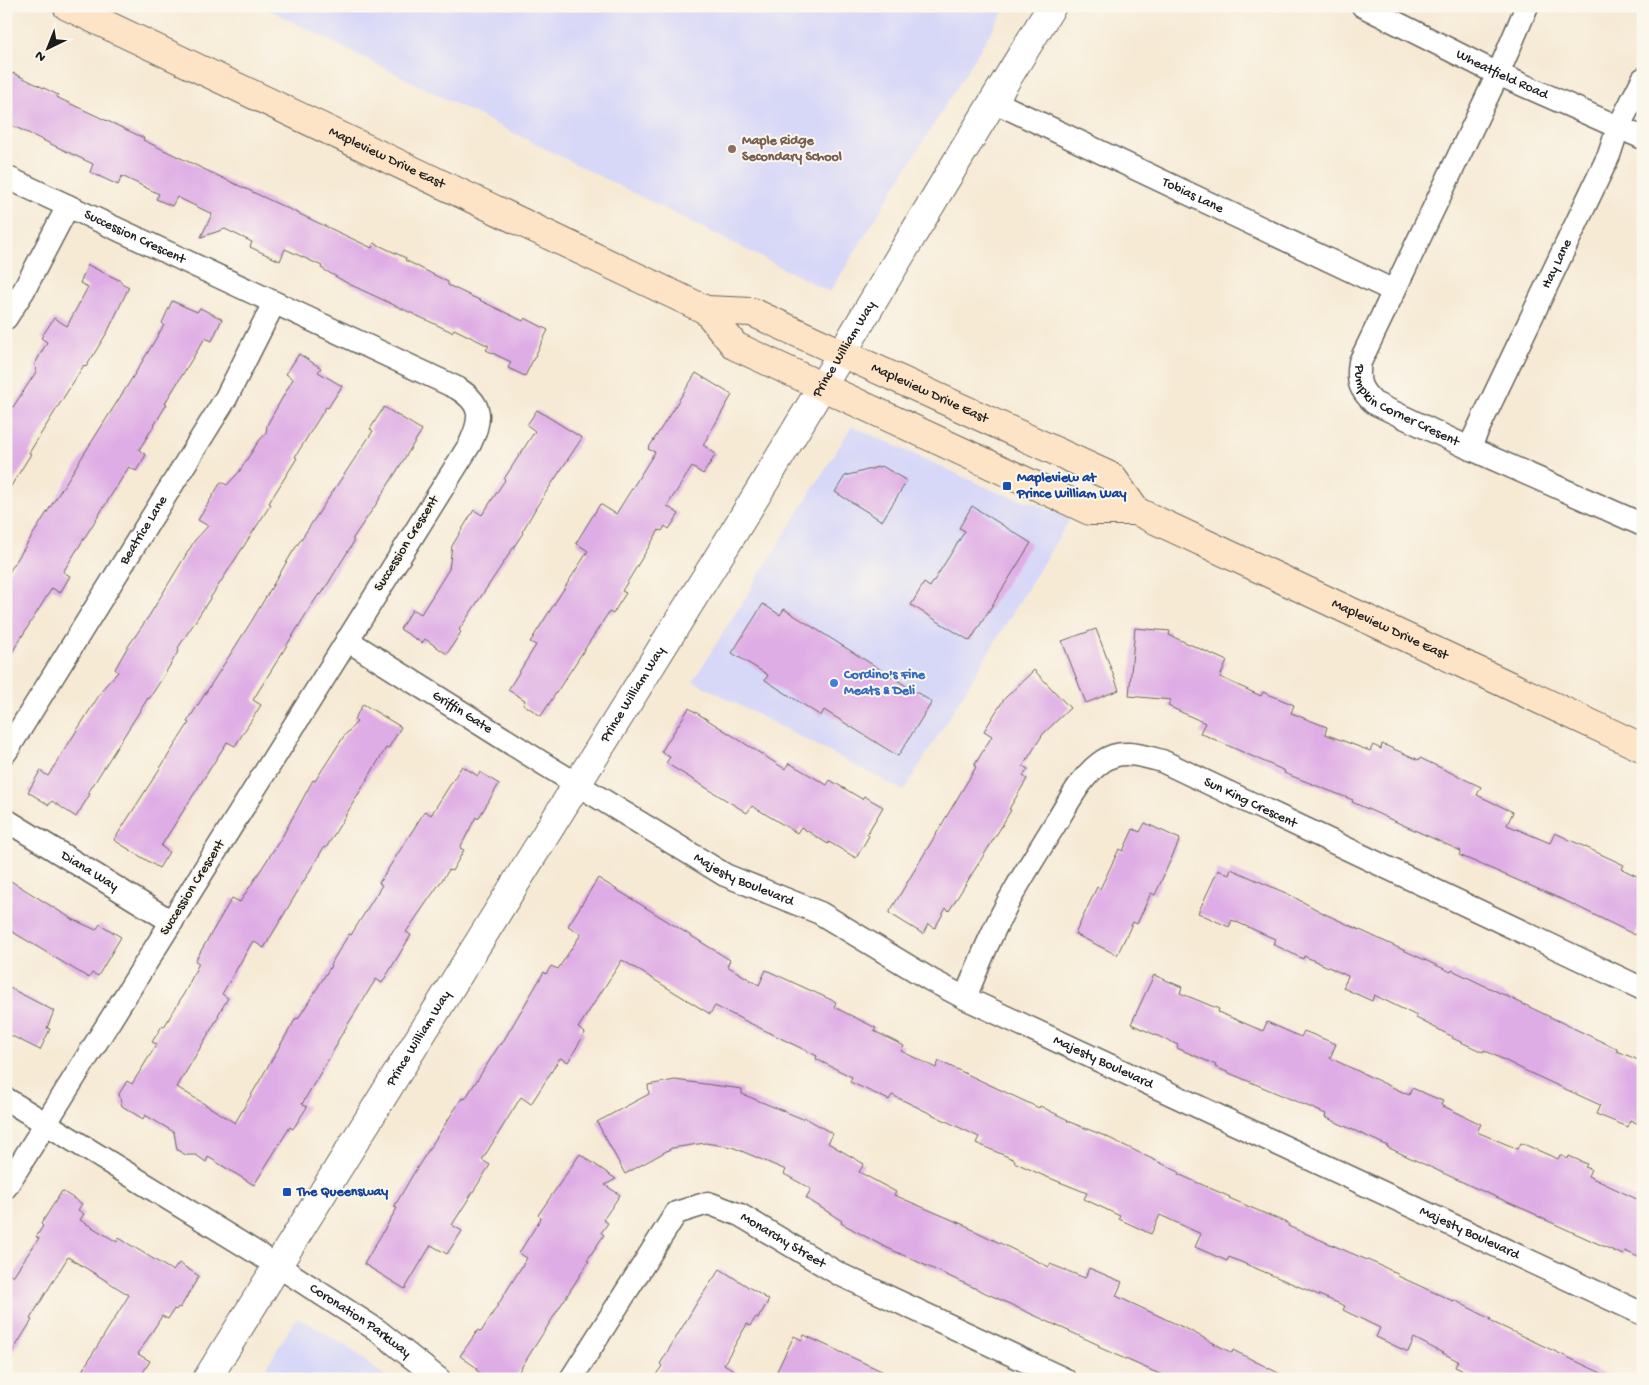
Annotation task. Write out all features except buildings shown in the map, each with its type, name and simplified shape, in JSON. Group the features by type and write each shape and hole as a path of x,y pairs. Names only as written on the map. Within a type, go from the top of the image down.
{"main road":[{"name":"Mapleview Drive East","path":"67,6 706,310 752,312 1112,477 1136,511"},
{"name":"Mapleview Drive East","path":"706,310 735,346 1090,511 1136,511 1643,748"}],"street":[{"name":"Prince William Way","path":"207,1379 578,785 823,386 1052,6"},
{"name":"Wheatfield Road","path":"1363,6 1498,74 1643,138"},
{"name":"Pumpkin Corner Cresent","path":"1527,6 1498,74 1360,362 1358,377 1363,393 1374,403 1469,448 1643,525"},
{"name":"Hay Lane","path":"1469,448 1609,155 1618,128 1643,79"},
{"name":"Tobias Lane","path":"993,101 1394,291"},
{"name":"Succession Crescent","path":"6,177 457,388 468,395 476,405 478,415 478,426 470,444 6,1187"},
{"path":"6,318 24,290 68,206"},
{"name":"Beatrice Lane","path":"6,752 226,398 274,303"},
{"name":"Griffin Gate","path":"347,640 578,785"},
{"name":"Sun King Crescent","path":"966,998 996,928 1015,890 1072,797 1088,774 1104,760 1119,754 1139,754 1162,762 1643,989"},
{"name":"Majesty Boulevard","path":"578,785 725,875 820,912 930,980 966,998 1643,1314"},
{"name":"Diana Way","path":"6,820 172,922"},
{"path":"6,1099 278,1266"},
{"name":"Monarchy Street","path":"571,1379 676,1213 708,1203 740,1215 839,1274 1064,1379"},
{"name":"Coronation Parkway","path":"278,1266 377,1330 439,1379"}],"shaded area":[{"name":"Maple Ridge Secondary School","path":"261,6 1007,6 830,292"},
{"path":"852,426 1001,494 1040,505 1070,519 904,791 693,681"},
{"path":"297,1317 355,1352 388,1379 259,1379"}],"place":[{"name":"Maple Ridge Secondary School","path":"732,149"},
{"name":"Mapleview at Prince William Way","path":"1007,486"},
{"name":"Cordino's Fine Meats & Deli","path":"834,683"},
{"name":"The Queensway","path":"287,1192"}]}
